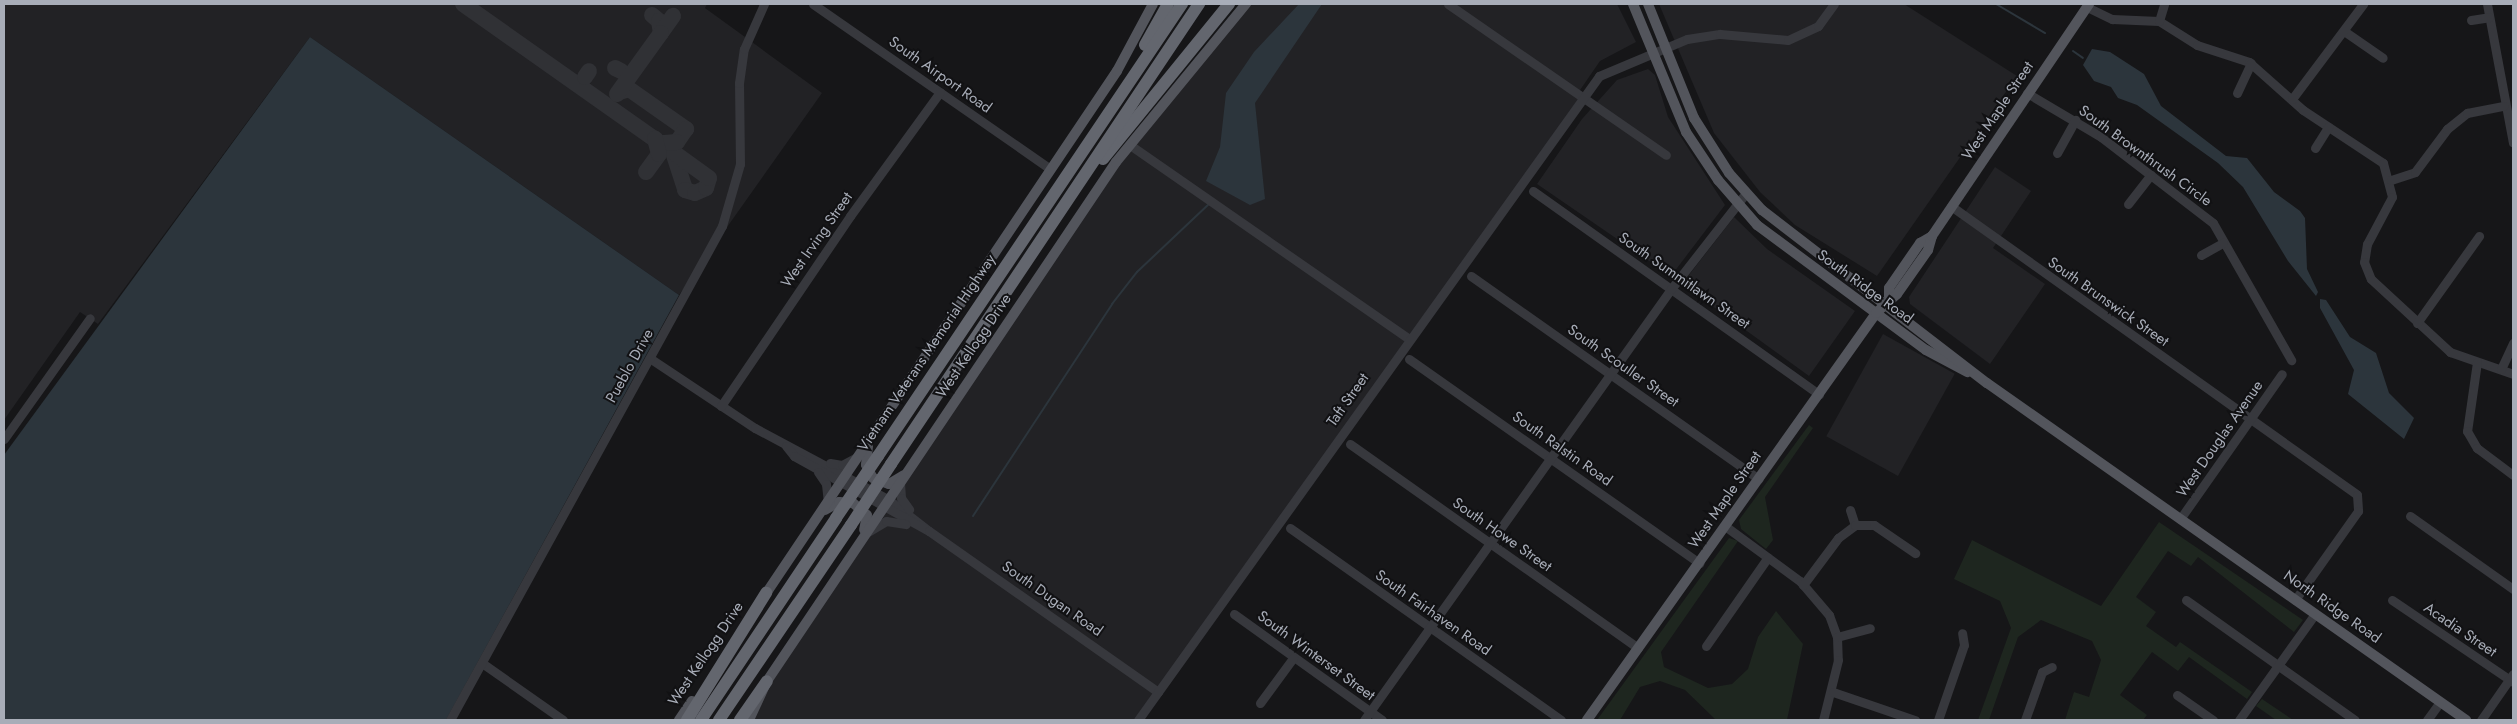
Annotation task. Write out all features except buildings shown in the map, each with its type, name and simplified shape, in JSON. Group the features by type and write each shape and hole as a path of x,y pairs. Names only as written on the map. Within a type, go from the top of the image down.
{"highway":[{"path":"1121,94 1168,4"},
{"name":"Vietnam Veterans Memorial Highway","path":"701,720 1182,4"},
{"name":"Vietnam Veterans Memorial Highway","path":"719,720 892,464 1053,220 1200,4"},
{"path":"1053,220 1230,4"},
{"path":"687,720 766,593"},
{"path":"740,720 767,681"}],"main road":[{"name":"West Kellogg Drive","path":"679,720 820,515 1117,70 1153,4"},
{"name":"West Kellogg Drive","path":"748,720 767,681 1130,145 1246,4"},
{"name":"South Ridge Road","path":"1633,4 1686,132 1737,201 1784,246 1926,350 1985,382"},
{"name":"South Ridge Road","path":"1648,4 1694,118 1746,193 1777,222 1887,300 1985,382 2142,491"},
{"name":"West Maple Street","path":"1587,720 1818,394 1887,300 1889,288 1920,244 1932,236 2088,5"},
{"path":"869,440 866,465 873,478 888,484 903,478"},
{"name":"North Ridge Road","path":"2142,491 2466,720"},
{"path":"820,515 839,502 861,508 868,523 856,549"}],"street":[{"name":"Pueblo Drive","path":"450,720 651,359 734,197 740,164 743,58 764,4"},
{"name":"South Airport Road","path":"813,4 1050,169"},
{"path":"1448,4 1666,155"},
{"name":"Taft Street","path":"1138,720 1409,339 1583,98 1604,72 1665,47 1720,34 1784,40 1818,26 1834,4"},
{"path":"2292,99 2344,31 2362,4"},
{"path":"2487,4 2503,106 2513,144"},
{"path":"2088,5 2112,19 2159,21 2197,45 2251,63 2328,127 2372,154 2391,180 2392,197 2367,244 2366,268 2378,289 2450,352 2513,374"},
{"path":"2159,21 2164,5"},
{"path":"2471,20 2489,17"},
{"path":"2344,31 2383,58"},
{"path":"2237,93 2251,63"},
{"name":"West Irving Street","path":"721,406 850,216 940,92"},
{"name":"South Brownthrush Circle","path":"2027,93 2075,120 2193,204 2213,223 2223,244 2291,360"},
{"path":"2391,180 2415,172 2447,129 2467,113 2503,106"},
{"path":"2057,153 2075,120"},
{"path":"2315,148 2328,127"},
{"path":"1130,145 1409,339"},
{"path":"2128,204 2151,175"},
{"name":"South Summitlawn Street","path":"1533,191 1818,394"},
{"path":"1364,720 1670,289 1737,201 1746,193"},
{"name":"South Brunswick Street","path":"1952,206 2250,419 2360,501 2352,520 2295,600"},
{"path":"2417,323 2479,236"},
{"path":"2201,255 2223,244"},
{"name":"South Scouller Street","path":"1471,276 1758,479"},
{"path":"4,439 90,318"},
{"path":"2501,369 2513,343"},
{"name":"South Dugan Road","path":"651,359 721,406 786,446 811,465 844,479 887,503 916,516 929,531 1158,692"},
{"name":"South Ralstin Road","path":"1409,359 1699,563"},
{"path":"2477,362 2467,431 2477,448 2513,475"},
{"name":"West Douglas Avenue","path":"2180,519 2282,374"},
{"name":"South Howe Street","path":"1350,444 1638,648"},
{"name":"South Dugan Road","path":"786,446 824,462 844,479"},
{"path":"824,462 842,465 859,456"},
{"path":"811,465 826,484 828,502"},
{"path":"903,478 901,498 916,516"},
{"name":"South Dugan Road","path":"887,503 916,527 929,531"},
{"path":"1850,510 1855,525"},
{"path":"2410,516 2513,589"},
{"path":"868,532 886,521 916,527"},
{"path":"1803,585 1838,538 1855,525 1874,525 1915,552"},
{"path":"1725,526 1803,585 1829,615 1838,637 1833,692 1823,720"},
{"name":"South Fairhaven Road","path":"1290,528 1561,720"},
{"path":"1706,646 1768,557"},
{"path":"2186,600 2355,720"},
{"name":"Acadia Street","path":"2392,600 2512,678"},
{"name":"South Winterset Street","path":"1234,614 1382,720"},
{"path":"2239,720 2315,614"},
{"path":"1838,637 1870,628"},
{"path":"1938,720 1964,645 1962,633"},
{"path":"1260,703 1293,658"},
{"path":"482,663 564,720"},
{"path":"2026,720 2042,672 2052,667"},
{"path":"2480,720 2512,678"},
{"path":"1833,692 1915,720"},
{"path":"2177,696 2212,720"},
{"path":"2427,720 2440,702"}],"shaded area":[{"path":"4,4 707,4 705,8 822,93 679,295 310,37 98,324 80,312 4,420"},
{"path":"1243,4 1617,4 1636,42 1600,61 1578,93 1583,97 1139,720 748,720 767,681 1116,162"},
{"path":"1299,4 1322,4 1255,103 1265,199 1250,205 1206,181 1220,147 1226,93 1254,52"},
{"path":"1659,4 1904,4 2017,76 1877,276 1795,225 1760,192 1714,133"},
{"path":"310,37 679,295 446,720 4,720 4,455"},
{"path":"2092,49 2110,52 2144,74 2161,106 2226,156 2247,158 2274,192 2300,211 2305,218 2307,269 2318,292 2316,296 2288,261 2243,187 2218,163 2137,105 2118,98 2111,87 2094,81 2083,65"},
{"path":"1648,69 1655,75 1668,117 1725,205 1671,276 1537,184 1582,119 1617,80"},
{"path":"1995,167 2031,191 1993,248 2045,284 1990,364 1910,304 1909,297"},
{"path":"1734,217 1767,249 1855,311 1809,376 1682,284"},
{"path":"2320,299 2326,300 2350,337 2376,353 2389,393 2414,418 2404,439 2348,394 2354,370 2320,308"},
{"path":"1883,334 1955,374 1898,476 1826,436"},
{"path":"1809,425 1813,428 1765,497 1773,540 1766,549 1741,529 1739,520"},
{"path":"2159,522 2303,620 2294,632 2198,557 2191,566 2168,551 2136,597 2156,612 2146,626 2176,647 2180,642 2252,692 2247,699 2189,657 2178,671 2152,652 2120,695 2147,715 2143,720 2065,720 2074,692 2089,697 2101,660 2092,641 2041,620 2018,637 1989,720 1978,720 2011,628 2000,601 1954,579 1972,540 2101,606"},
{"path":"1729,538 1738,541 1661,652 1664,667 1708,688 1732,684 1748,669 1758,637 1776,611 1803,644 1787,720 1716,720 1685,690 1660,681 1640,687 1620,720 1597,720"},
{"path":"2262,699 2293,720 2276,720 2256,706"}],"waterway":[{"path":"1996,4 2045,33"},
{"path":"2073,51 2083,58"},
{"path":"973,516 1112,304 1137,272 1209,204"}],"taxiway":[{"path":"463,4 673,152 685,190 695,193 706,188 709,178 673,152"},
{"path":"652,15 659,21 661,33 673,16"},
{"path":"617,94 661,33"},
{"path":"615,68 621,71"},
{"path":"585,77 589,71"},
{"path":"620,92 629,89 686,129 677,142 661,143"},
{"path":"646,172 659,154 655,139"}]}
